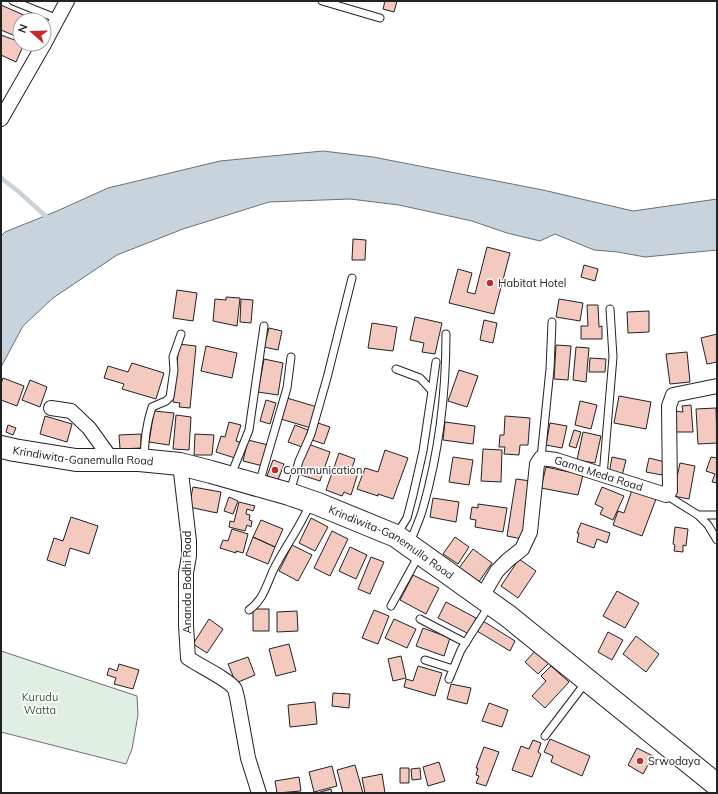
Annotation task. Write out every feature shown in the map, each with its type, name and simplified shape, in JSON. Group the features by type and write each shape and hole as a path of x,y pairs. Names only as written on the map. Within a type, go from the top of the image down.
{"main road":[{"name":"Krindiwita-Ganemulla Road","path":"1,447 76,460 144,460 180,464 289,494 311,502 409,545 508,616 717,785"}],"street":[{"path":"52,30 67,1"},
{"path":"2,115 39,52"},
{"path":"666,495 670,491 669,406 674,395 717,386"},
{"path":"51,408 71,411 90,428 112,460"},
{"name":"Gama Meda Road","path":"486,601 497,571 522,549 530,532 537,464 541,458 556,460 666,495"},
{"name":"Ananda Bodhi Road","path":"180,464 189,541 189,556 186,573 186,625 188,658 198,666 218,676 234,688 248,758 259,793"}],"lane":[{"path":"13,1 58,19"},
{"path":"322,1 380,18"},
{"path":"289,494 299,461 311,434 352,278"},
{"path":"603,476 613,357 610,310"},
{"path":"541,458 550,369 552,322"},
{"path":"231,477 248,430 254,400 264,326"},
{"path":"144,460 145,432 148,418 152,407 166,401 170,397 174,370 172,357 181,334"},
{"path":"391,606 409,545 423,509 432,472 443,382 446,334"},
{"path":"258,486 287,388 291,357"},
{"path":"409,545 406,518 413,496 423,451 436,362"},
{"path":"396,369 420,378 432,391"},
{"path":"666,495 698,515 708,525 717,540"},
{"path":"249,610 263,596 275,567 311,502"},
{"path":"698,515 717,515"},
{"path":"448,679 486,601"},
{"path":"420,619 466,643"},
{"path":"425,660 453,669"},
{"path":"545,736 588,681"}],"green space":[{"name":"Kurudu Watta","path":"1,651 137,696 138,715 132,749 126,764 1,732"}],"shaded area":[{"path":"323,151 373,157 543,190 633,211 717,199 717,250 645,257 618,252 594,250 555,234 540,241 507,233 472,221 399,205 350,199 269,202 183,229 117,255 53,298 23,326 1,367 1,236 5,232 108,188 220,161"}],"building":[{"path":"385,1 397,1 394,12 383,9"},
{"path":"1,5 17,12 12,12 12,35 1,30"},
{"path":"1,35 12,39 12,52 20,52 16,62 1,55"},
{"path":"353,239 366,240 365,260 352,260"},
{"name":"Habitat Hotel","path":"487,247 510,253 494,314 449,303 458,269 472,273 467,292 475,294"},
{"path":"584,265 598,269 595,281 581,277"},
{"path":"177,290 197,293 193,321 173,318"},
{"path":"226,297 240,298 237,326 213,321 215,299 226,300"},
{"path":"241,299 253,300 251,323 240,322"},
{"path":"559,299 583,303 580,321 556,317"},
{"path":"587,305 598,305 599,327 602,326 602,339 581,339 581,326 588,326"},
{"path":"649,311 649,332 628,333 627,312"},
{"path":"415,317 442,323 435,354 422,352 424,343 410,340"},
{"path":"484,320 497,323 493,343 480,340"},
{"path":"372,323 397,327 393,351 368,348"},
{"path":"269,328 282,331 278,350 264,347"},
{"path":"717,334 717,362 707,364 701,338"},
{"path":"179,344 196,346 190,408 179,407 180,403 173,402"},
{"path":"556,345 571,346 568,380 554,379"},
{"path":"206,346 237,353 232,378 201,371"},
{"path":"576,347 589,348 586,382 573,380"},
{"path":"687,352 690,382 670,384 666,354"},
{"path":"590,358 606,359 605,372 589,372"},
{"path":"264,359 283,363 278,395 258,392"},
{"path":"132,363 164,373 156,399 122,389 124,384 104,378 108,366 128,372"},
{"path":"459,370 478,376 467,407 448,401"},
{"path":"3,378 24,386 17,406 1,400 1,384"},
{"path":"30,380 47,387 40,407 22,400"},
{"path":"619,396 651,402 646,429 614,423"},
{"path":"287,398 317,407 311,428 281,419"},
{"path":"266,400 276,403 270,424 260,421"},
{"path":"580,401 597,405 591,429 575,425"},
{"path":"691,405 693,432 674,432 673,411 683,412 682,406"},
{"path":"716,408 717,443 698,444 696,409"},
{"path":"154,411 174,413 169,445 149,442"},
{"path":"176,415 191,417 189,450 173,449"},
{"path":"45,416 72,424 67,442 40,434"},
{"path":"505,416 530,418 528,445 520,445 519,455 504,454 505,447 499,447 500,435 504,435"},
{"path":"229,422 241,425 236,441 240,442 235,458 216,452 221,436 225,437"},
{"path":"445,422 475,426 473,444 443,440"},
{"path":"318,423 330,427 324,444 312,440"},
{"path":"550,423 567,426 562,448 546,445"},
{"path":"8,425 16,428 13,435 6,432"},
{"path":"295,425 308,430 302,447 288,442"},
{"path":"574,430 581,432 576,448 569,446"},
{"path":"583,432 601,436 595,463 577,460"},
{"path":"141,434 141,448 120,449 119,435"},
{"path":"195,434 214,435 212,455 194,455"},
{"path":"248,440 268,445 263,466 243,461"},
{"path":"308,444 330,452 320,481 298,474"},
{"path":"483,449 502,450 501,482 481,481"},
{"path":"385,450 408,458 393,499 357,489 365,468 378,472"},
{"path":"339,453 355,459 351,471 358,473 351,495 344,492 342,496 326,490"},
{"path":"453,457 473,460 469,485 449,482"},
{"path":"612,457 626,460 622,476 609,474"},
{"path":"711,457 717,458 717,483 712,482 715,474 706,471"},
{"path":"649,458 665,462 662,475 646,472"},
{"name":"Communication","path":"273,460 284,464 278,480 267,476"},
{"path":"680,463 695,466 689,499 673,496"},
{"path":"546,467 583,475 578,495 541,488"},
{"path":"516,479 531,481 522,539 507,536"},
{"path":"193,487 221,492 217,513 189,507"},
{"path":"602,487 624,496 613,520 600,514 603,508 595,504"},
{"path":"632,490 656,499 642,536 613,525 618,511 624,513"},
{"path":"229,497 238,501 233,514 224,511"},
{"path":"433,498 459,502 456,522 430,517"},
{"path":"239,502 255,506 253,511 247,509 246,514 250,515 249,520 252,521 251,527 247,525 245,531 229,527 230,521 234,522"},
{"path":"478,504 507,508 503,532 475,527 476,520 470,519 472,507 478,508"},
{"path":"71,517 98,526 89,554 70,548 65,566 47,560 54,538 63,541"},
{"path":"311,518 328,527 315,551 299,543"},
{"path":"261,520 283,529 275,547 253,537"},
{"path":"581,523 610,533 607,543 597,539 594,548 577,542 579,533 577,533"},
{"path":"675,527 688,529 686,546 683,545 683,552 674,551 675,545 673,544"},
{"path":"232,529 248,534 243,553 236,551 236,553 220,548 223,540 228,541"},
{"path":"332,531 348,539 330,576 314,568"},
{"path":"253,537 275,547 268,564 246,555"},
{"path":"455,537 469,547 458,564 443,554"},
{"path":"292,545 312,555 298,581 279,571"},
{"path":"350,547 367,555 356,579 339,571"},
{"path":"473,549 492,563 478,583 459,568"},
{"path":"371,557 384,562 370,594 358,589"},
{"path":"519,559 536,571 518,598 501,586"},
{"path":"413,575 439,588 426,614 400,600"},
{"path":"617,591 639,603 625,628 603,616"},
{"path":"446,602 476,618 469,634 438,618"},
{"path":"253,609 269,609 269,631 253,631"},
{"path":"374,610 389,616 378,644 362,638"},
{"path":"297,611 298,631 277,632 277,612"},
{"path":"209,619 223,629 207,653 193,644"},
{"path":"394,619 416,629 407,648 385,638"},
{"path":"483,621 515,641 510,651 477,631"},
{"path":"423,628 450,638 444,656 416,646"},
{"path":"608,632 623,640 612,660 598,652"},
{"path":"636,636 659,654 646,672 623,654"},
{"path":"289,644 296,671 276,676 269,649"},
{"path":"536,650 549,663 538,674 525,662"},
{"path":"401,656 406,678 393,681 388,659"},
{"path":"248,657 255,675 236,683 228,664"},
{"path":"119,664 139,670 133,689 114,684 116,678 107,675 109,668 117,671"},
{"path":"418,666 442,673 435,696 404,687 406,679 413,681"},
{"path":"551,666 569,682 545,708 532,696 546,681 541,676"},
{"path":"451,684 471,688 467,704 447,699"},
{"path":"333,693 350,694 349,708 332,706"},
{"path":"315,702 317,724 290,727 288,705"},
{"path":"489,703 508,710 502,727 482,721"},
{"path":"550,739 590,756 582,776 551,762 553,756 544,752"},
{"path":"533,740 541,743 538,752 541,754 532,777 512,770 521,746 529,749"},
{"path":"484,747 499,752 486,786 476,783 479,776 476,775 478,768 476,768"},
{"name":"Srwodaya","path":"637,748 653,756 643,774 628,765"},
{"path":"439,762 445,781 428,786 423,767"},
{"path":"355,765 363,793 343,793 337,770"},
{"path":"332,766 337,786 314,792 309,772"},
{"path":"400,768 409,768 409,783 400,783"},
{"path":"420,768 421,779 412,780 411,769"},
{"path":"382,774 385,793 365,793 362,778"},
{"path":"299,777 301,791 277,793 275,781"},
{"path":"331,789 332,793 317,793"}],"waterway":[{"path":"1,178 50,220"}],"place":[{"name":"Habitat Hotel","path":"490,283"},
{"name":"Communication","path":"275,470"},
{"name":"Srwodaya","path":"640,761"}]}
